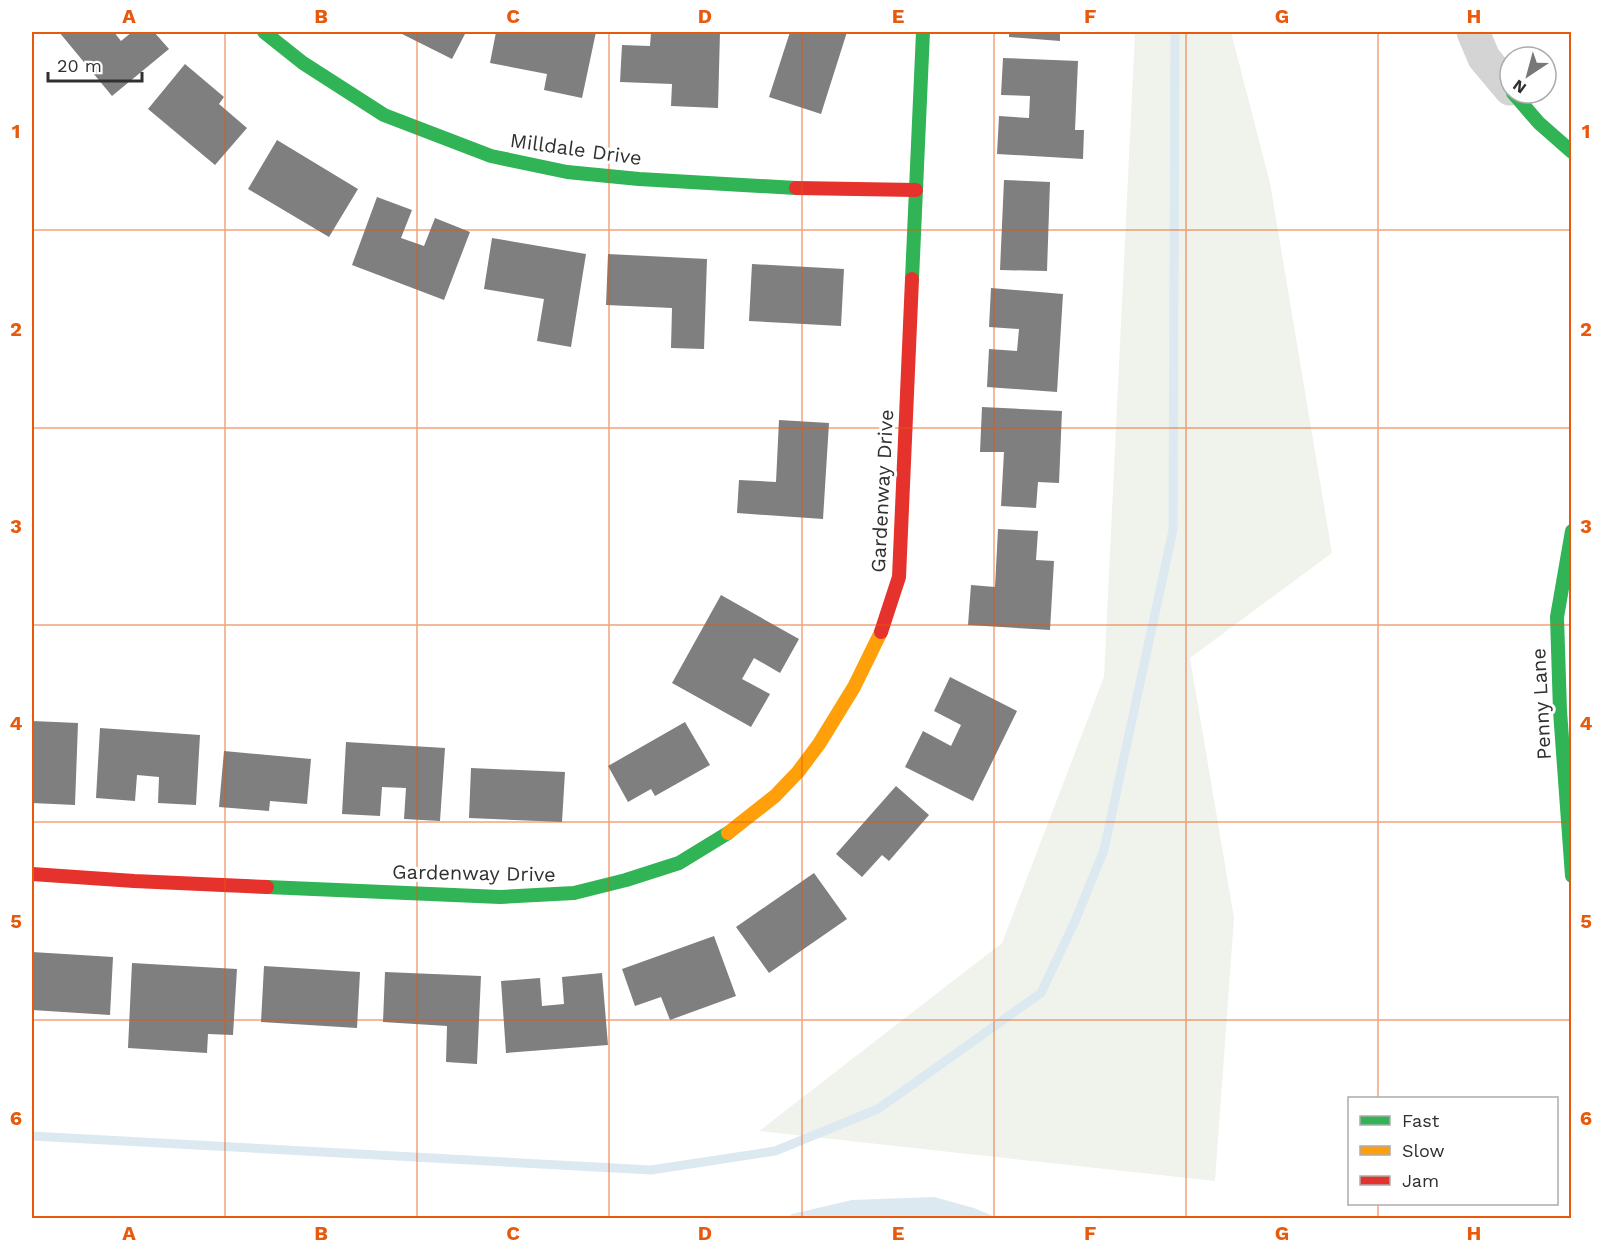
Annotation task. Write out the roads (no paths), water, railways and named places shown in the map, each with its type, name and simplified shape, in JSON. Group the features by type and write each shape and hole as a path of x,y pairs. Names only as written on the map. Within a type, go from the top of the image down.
{"street":[{"name":"Milldale Drive","path":"264,32 303,63 384,115 490,156 567,172 639,179 779,188 916,190"},
{"name":"Gardenway Drive","path":"32,874 500,897 574,893 679,863 734,830 774,796 798,772 819,744 854,687 879,639 899,577 923,32"},
{"path":"1473,32 1484,58 1498,75"},
{"path":"1523,105 1539,123 1572,152"},
{"name":"Penny Lane","path":"1572,531 1557,616 1560,711 1572,876"}],"waterway":[{"path":"32,1136 651,1170 775,1151 878,1109 1041,993 1075,921 1104,850 1173,530 1175,32"}]}
